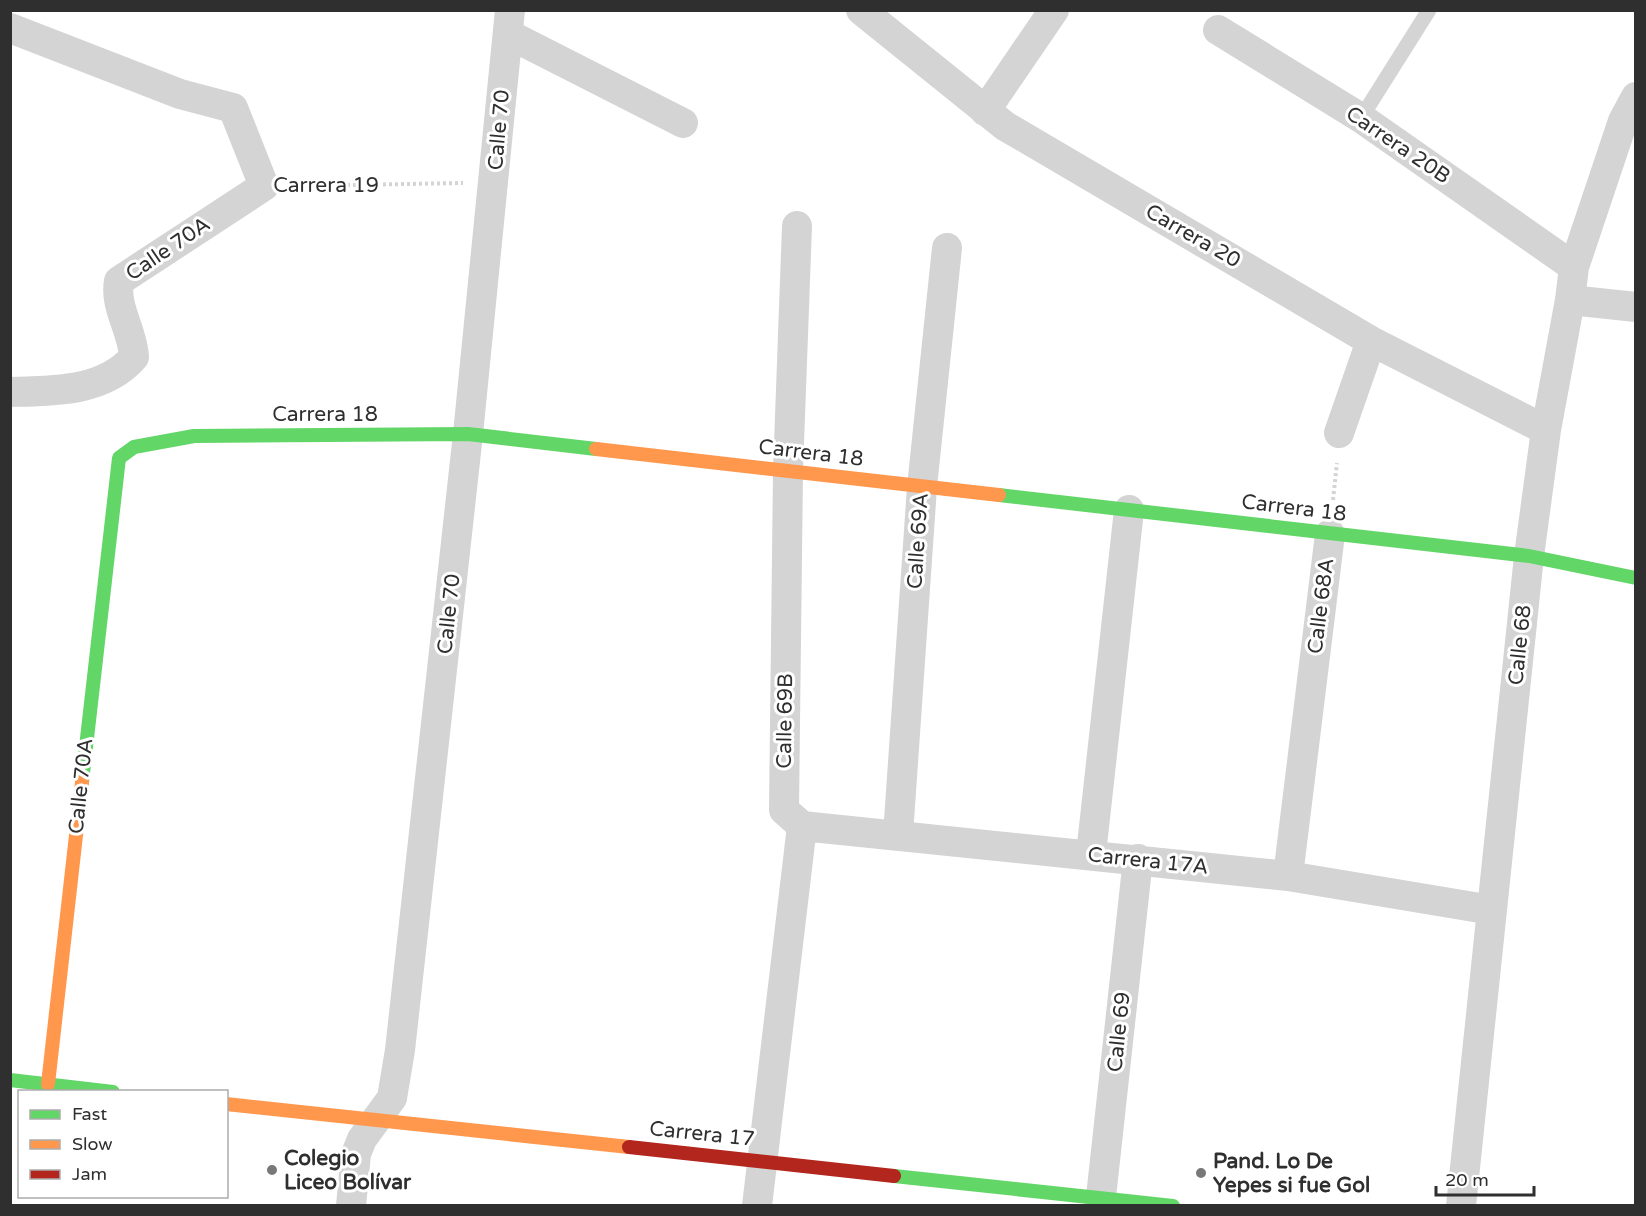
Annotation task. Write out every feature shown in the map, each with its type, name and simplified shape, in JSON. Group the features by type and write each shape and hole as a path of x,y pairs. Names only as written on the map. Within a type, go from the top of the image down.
{"street":[{"name":"Carrera 20","path":"861,10 985,111 1371,341 1546,430"},
{"path":"985,111 1054,10"},
{"path":"509,22 683,123"},
{"name":"Calle 70","path":"351,1206 356,1154 376,1120 393,1098 400,1050 468,434 509,22"},
{"name":"Carrera 19","path":"10,28 180,94 233,108 264,186"},
{"name":"Carrera 20B","path":"1218,30 1361,118 1574,267"},
{"name":"Calle 68","path":"1461,1206 1529,556 1546,430 1574,267 1631,114"},
{"name":"Calle 70A","path":"10,392 71,390 125,367 134,357 134,342 117,293 119,281 264,186"},
{"name":"Calle 69B","path":"797,226 789,471 784,810 802,826"},
{"name":"Calle 69A","path":"898,835 922,487 947,248"},
{"path":"1570,300 1635,307"},
{"path":"1339,434 1371,341"},
{"name":"Carrera 18","path":"115,487 119,458 134,447 155,441 194,436 468,434 1529,556 1635,578"},
{"name":"Calle 70A","path":"48,1084 115,487"},
{"path":"1091,854 1129,510"},
{"name":"Calle 68A","path":"1288,876 1330,534"},
{"path":"757,1206 802,826"},
{"name":"Carrera 17A","path":"802,826 1288,876 1492,910"},
{"name":"Calle 69","path":"1100,1202 1138,859"},
{"path":"10,1080 97,1090"},
{"name":"Carrera 17","path":"228,1104 762,1162 1100,1202 1173,1206"}],"lane":[{"path":"1361,118 1429,10"}],"path":[{"name":"Carrera 19","path":"264,186 494,183"},
{"name":"Calle 68A","path":"1330,534 1339,434"}],"traffic: fast":[{"path":"82,782 119,458 134,447 194,436 468,434 596,449"},
{"path":"999,495 1529,556 1636,578"},
{"path":"10,1080 96,1090"},
{"path":"894,1176 1173,1206"}],"traffic: slow":[{"path":"596,449 999,495"},
{"path":"48,1084 82,782"},
{"path":"228,1104 629,1147"}],"traffic: jam":[{"path":"629,1147 894,1176"}],"place":[{"name":"Colegio Liceo Bolívar","path":"272,1170"},
{"name":"Pand. Lo De Yepes si fue Gol","path":"1201,1173"}]}
